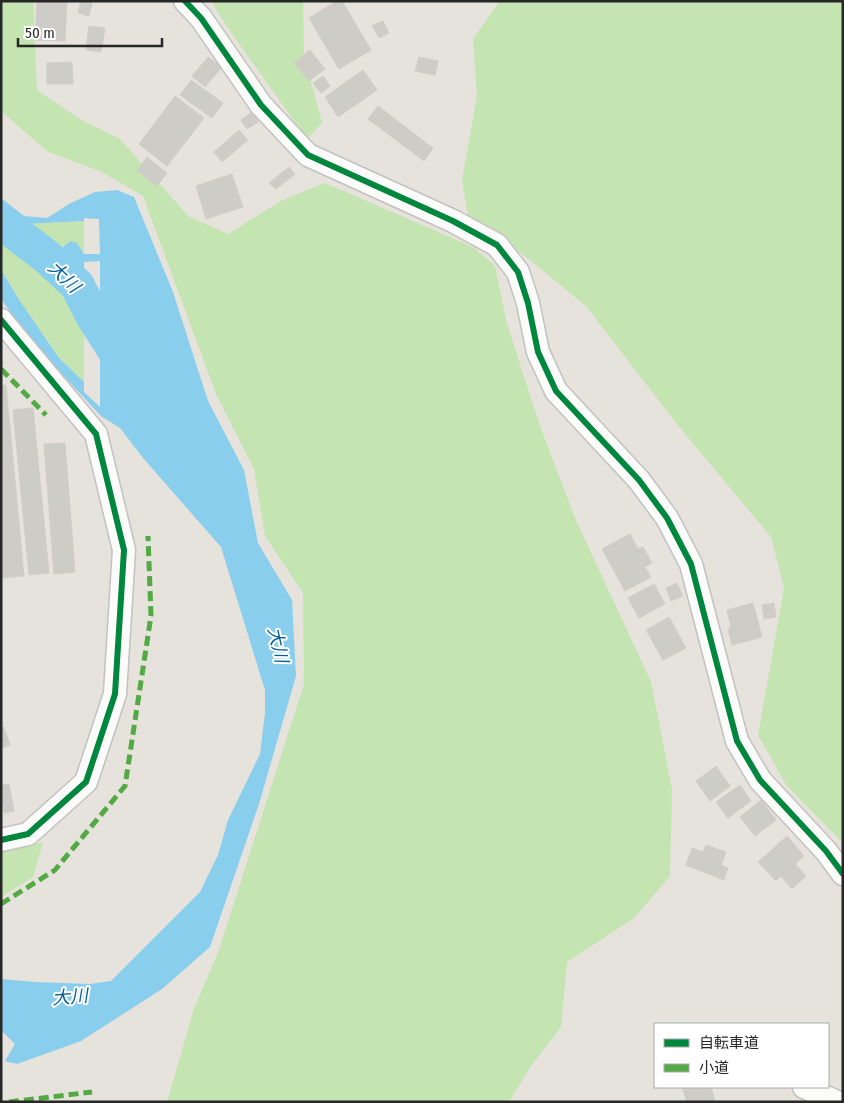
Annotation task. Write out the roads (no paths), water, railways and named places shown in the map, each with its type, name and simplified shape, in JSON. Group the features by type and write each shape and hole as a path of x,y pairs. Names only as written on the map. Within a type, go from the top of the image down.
{"street":[{"path":"184,1 200,18 261,105 308,155 453,221 497,245 518,272 528,302 538,352 556,392 639,480 667,518 691,564 738,741 760,780 826,851 843,874"},
{"path":"1,320 96,434 124,550 115,694 86,782 28,834 1,840"},
{"path":"806,1088 837,1102"}],"water":[{"path":"117,190 134,197 173,292 208,401 244,470 258,543 292,600 296,676 259,804 210,947 162,989 81,1041 17,1064 5,1061 15,1044 1,1032 1,979 90,984 111,981 200,892 218,855 228,820 260,754 265,713 265,690 221,547 143,458 120,428 101,416 32,342 1,299 1,270 59,358 84,382 84,392 100,407 100,261 84,262 84,276 41,262 1,235 1,198 24,216 47,218 69,204 95,192","holes":["84,218 99,219 100,254 84,254 77,243 71,241 57,251 50,249 37,237 25,234 10,222 23,224 84,221"]}],"waterway":[{"name":"大川","path":"1,222 47,257 77,285 93,316 126,368"}]}
